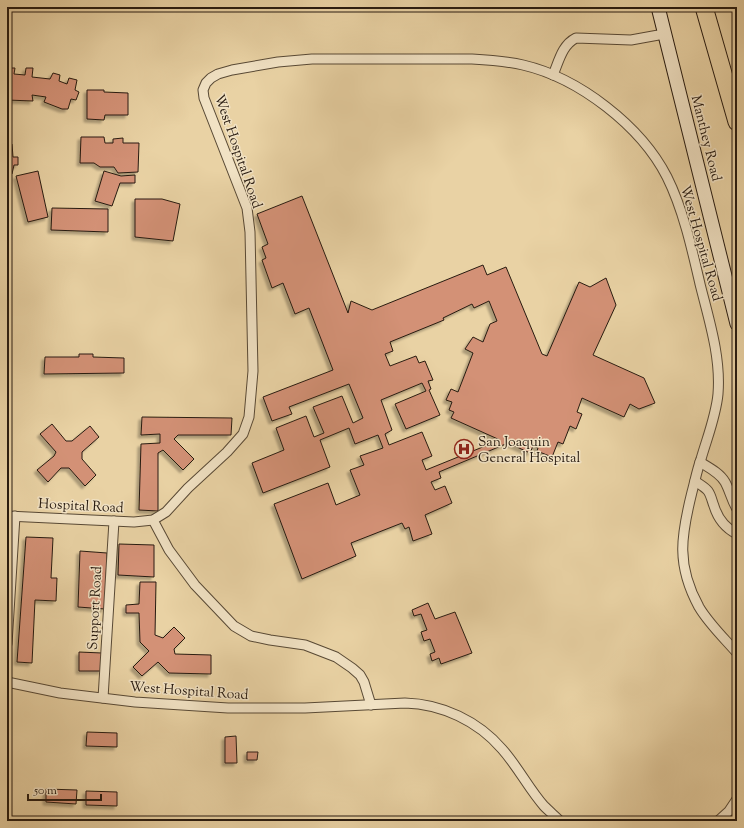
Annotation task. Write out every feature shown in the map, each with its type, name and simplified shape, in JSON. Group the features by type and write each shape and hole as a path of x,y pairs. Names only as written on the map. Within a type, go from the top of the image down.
{"highway":[{"path":"704,7 737,122"}],"street":[{"name":"Manthey Road","path":"658,7 737,324"},
{"path":"553,75 565,46 576,38 631,40 664,34"},
{"name":"West Hospital Road","path":"153,520 166,512 188,488 238,440 243,434 251,407 252,371 250,232 247,208 204,98 203,90 210,78 232,70 278,62 320,59 494,60 524,65 571,83 591,95 625,123 652,154 667,176 679,205 715,348 718,394 713,420 685,519 682,544 684,568 689,586 702,612 737,653"},
{"path":"700,462 725,481 732,500 737,508"},
{"path":"695,481 709,493 720,520 729,530 737,534"},
{"path":"7,644 11,516"},
{"name":"Hospital Road","path":"11,516 134,522 153,520"},
{"path":"153,520 169,550 195,585 234,626 251,636 305,645 336,657 360,675 364,682 371,705"},
{"name":"Support Road","path":"103,698 114,521"},
{"name":"West Hospital Road","path":"7,682 60,693 150,703 228,708 305,708 417,703 436,707 476,725 486,732 502,749 544,805 560,821"},
{"path":"718,821 737,799"}],"building":[{"path":"7,68 15,68 14,74 25,75 26,68 33,68 32,77 50,79 53,73 60,75 59,81 67,84 69,78 77,80 75,90 79,92 76,100 71,99 68,109 62,109 44,102 46,97 32,95 33,101 7,100"},
{"path":"87,90 104,90 104,92 128,93 128,115 105,115 104,120 87,119"},
{"path":"81,137 104,137 105,143 113,143 113,139 123,138 123,143 139,143 138,172 118,173 114,167 100,167 94,163 80,163"},
{"path":"12,144 13,157 18,157 18,165 14,165 12,174 7,176 7,145"},
{"path":"38,171 48,217 28,222 16,176"},
{"path":"104,171 121,176 135,175 135,183 120,183 112,206 95,201"},
{"path":"302,196 348,313 351,301 372,310 483,265 487,275 506,267 542,354 547,356 579,282 590,287 606,278 616,305 593,355 644,378 655,403 639,409 630,404 624,417 582,398 577,412 582,414 576,429 570,426 563,444 558,442 552,457 537,451 538,448 533,446 530,453 508,443 439,472 441,478 431,482 435,490 445,486 452,503 425,515 432,534 413,541 409,527 405,529 402,523 351,543 356,556 302,579 274,504 328,483 336,505 360,495 350,470 364,465 360,456 383,448 378,435 355,444 349,428 320,440 330,467 263,493 252,463 284,450 276,428 306,416 314,437 324,433 313,407 342,396 353,423 363,418 349,384 289,407 292,414 272,421 263,397 333,370 309,308 295,314 283,283 272,288 262,260 266,258 262,247 268,244 257,214","holes":["489,301 497,321 490,324 483,342 473,337 465,349 473,353 458,392 451,389 446,400 452,402 449,410 454,412 451,418 500,440 426,470 422,460 432,456 422,432 389,445 385,434 392,430 381,400 422,383 426,391 395,404 406,429 440,415 429,390 431,389 428,381 433,380 425,361 419,363 416,356 390,366 385,354 393,351 390,342 444,320 443,318 472,304 474,308"]},
{"path":"135,199 162,199 180,204 173,241 135,237"},
{"path":"52,208 108,209 108,232 51,230"},
{"path":"79,354 93,354 93,357 124,358 124,373 44,374 45,357 79,357"},
{"path":"142,417 232,418 231,435 178,435 174,439 194,459 183,470 163,450 158,453 158,511 139,510 141,444 160,443 160,434 141,435"},
{"path":"52,424 66,441 72,441 90,426 99,437 82,452 82,459 96,475 85,486 69,468 61,468 48,482 37,470 54,456 56,452 40,434"},
{"path":"26,537 53,538 51,578 57,578 56,601 35,600 32,663 17,662"},
{"path":"119,544 154,545 154,577 118,575"},
{"path":"80,551 107,553 105,609 78,607"},
{"path":"140,582 156,582 155,635 163,638 174,627 185,638 174,649 175,654 211,655 211,674 169,673 158,662 142,676 133,667 149,651 140,642 139,613 126,613 126,605 139,604"},
{"path":"428,603 435,619 455,612 472,653 441,664 439,658 432,661 430,654 435,652 430,639 424,641 421,632 427,630 421,614 414,616 412,610"},
{"path":"79,652 102,653 102,671 79,671"},
{"path":"87,732 117,733 117,747 86,746"},
{"path":"236,736 237,763 225,763 225,737"},
{"path":"247,752 258,752 257,760 247,760"},
{"path":"46,789 77,790 76,804 46,802"},
{"path":"86,791 117,792 117,806 86,805"}],"place":[{"name":"San Joaquin General Hospital","path":"464,449"}]}
